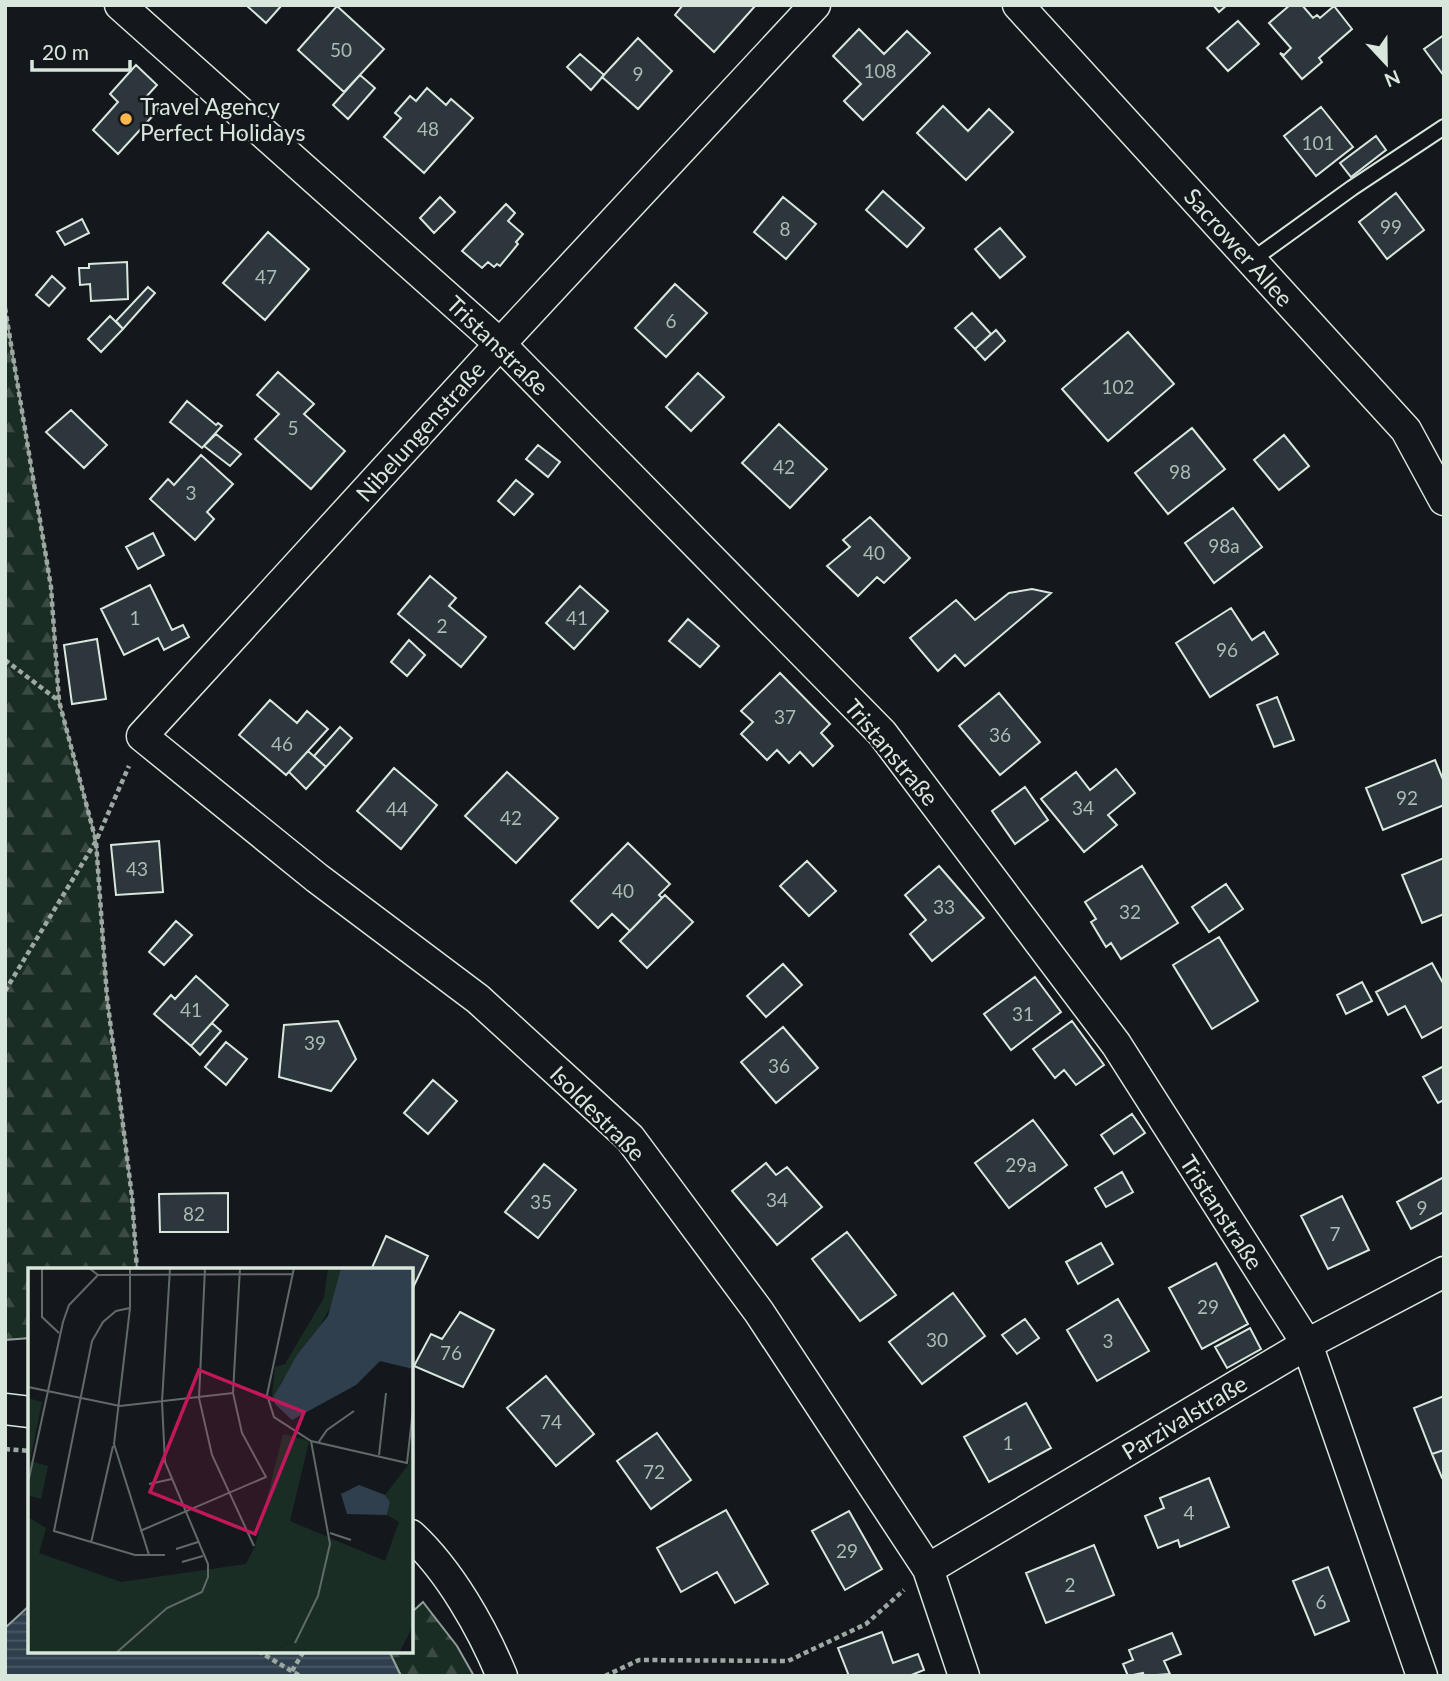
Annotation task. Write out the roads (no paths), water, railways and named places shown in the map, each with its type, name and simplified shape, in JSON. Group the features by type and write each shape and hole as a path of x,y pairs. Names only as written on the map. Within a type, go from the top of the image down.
{"street":[{"name":"Tristanstraße","path":"120,5 500,344 882,733 1116,1044 1307,1344 1422,1676"},
{"name":"Nibelungenstraße","path":"142,736 500,344 815,5"},
{"name":"Sacrower Allee","path":"1018,5 1406,430 1444,500"},
{"name":"Isoldestraße","path":"142,736 317,878 478,999 630,1138 760,1312 928,1569 964,1676"},
{"name":"Parzivalstraße","path":"928,1569 1307,1344 1444,1272"},
{"path":"5,1409 28,1412"},
{"path":"413,1537 451,1583 474,1619 502,1676"}],"lane":[{"path":"1252,260 1352,188 1444,127"}],"water":[{"path":"28,1607 28,1653 390,1653 401,1676 5,1676 5,1628"}],"place":[{"name":"Travel Agency Perfect Holidays","path":"126,119"}]}
